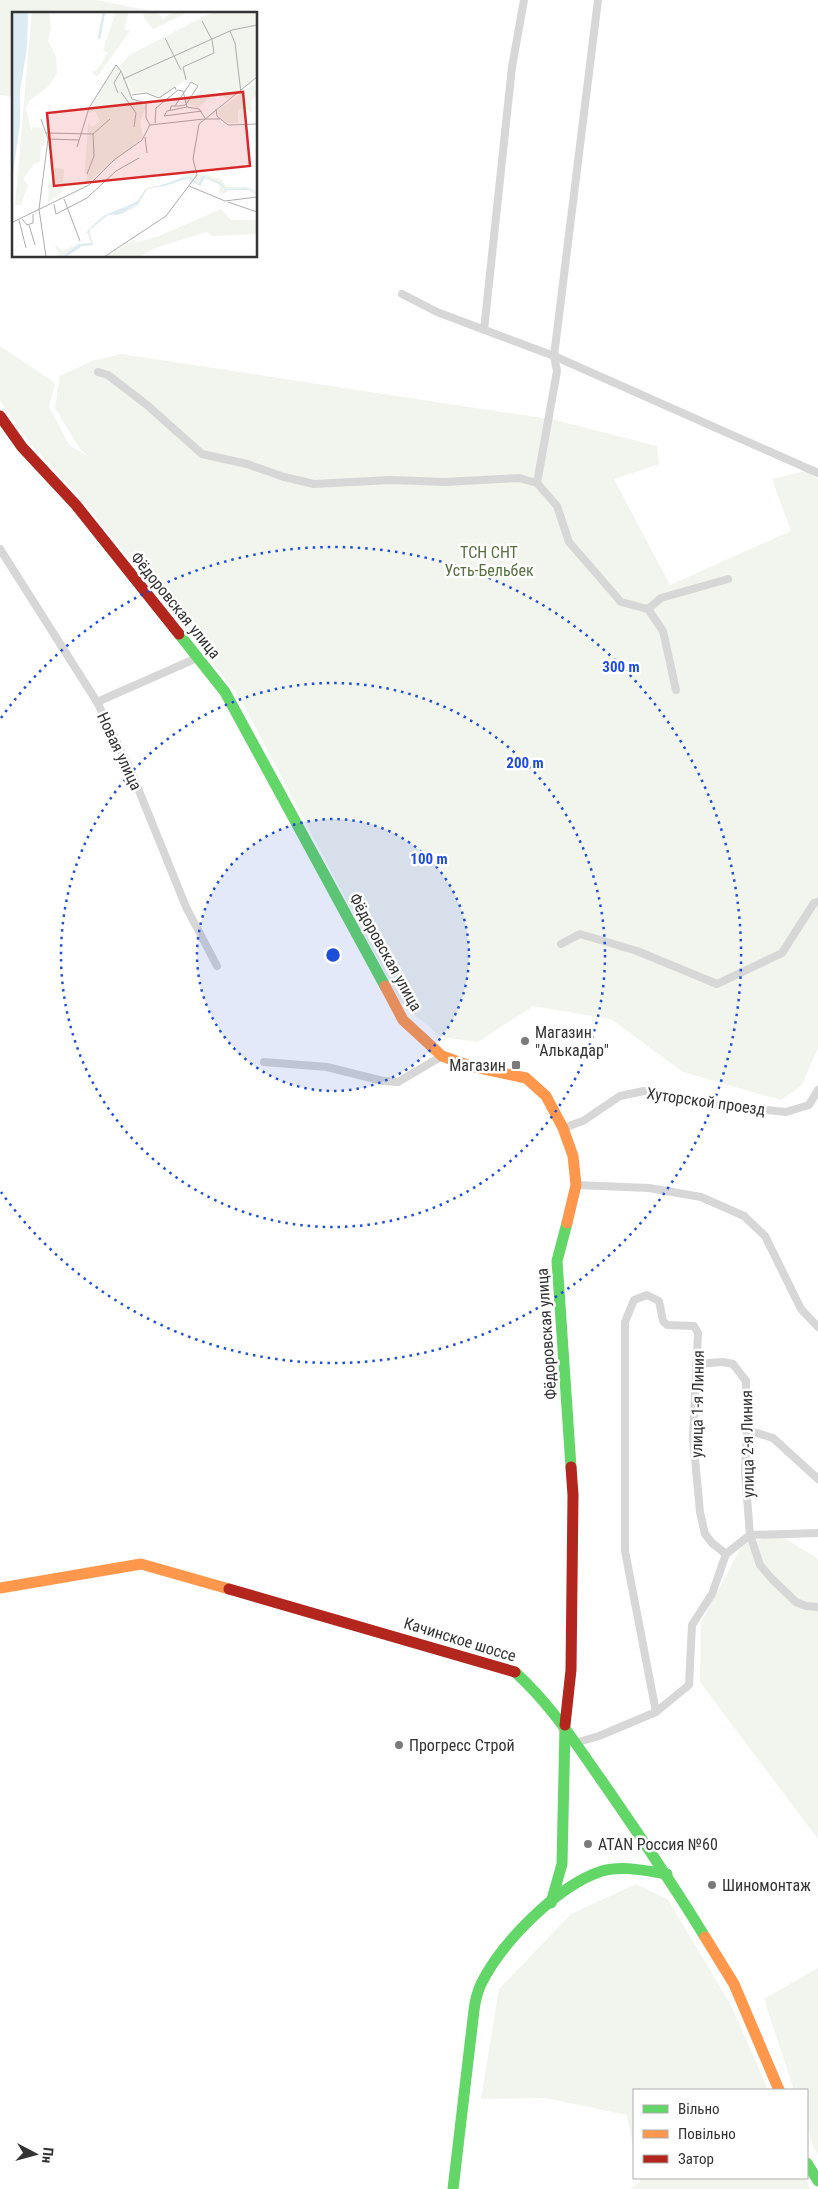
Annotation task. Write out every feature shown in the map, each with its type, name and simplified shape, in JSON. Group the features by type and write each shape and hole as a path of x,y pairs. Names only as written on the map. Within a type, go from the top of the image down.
{"main road":[{"name":"Фёдоровская улица","path":"0,416 22,447 76,505 224,692 403,1020 442,1056 470,1066 526,1078 546,1096 563,1128 573,1156 576,1185 557,1261 572,1495 571,1670 565,1725 562,1864 551,1903"},
{"name":"Качинское шоссе","path":"0,1588 141,1564 514,1671 537,1691 565,1725 575,1743 667,1874 734,1984 779,2089"},
{"path":"453,2189 472,2029 480,1986 507,1945 551,1903 581,1881 602,1871 632,1869 667,1874"},
{"path":"811,2165 818,2182"}],"street":[{"path":"484,330 512,67 524,0"},
{"path":"537,484 557,371 554,356 598,0"},
{"path":"402,294 437,312 554,356 818,473"},
{"path":"98,372 108,375 147,405 202,454 247,464 284,477 314,484 391,480 445,482 519,478 537,484 557,506 569,542 621,602 648,609 663,631 676,690"},
{"name":"Новая улица","path":"0,549 97,702 131,771 186,907 217,966"},
{"path":"648,609 661,598 728,579"},
{"path":"97,702 197,658"},
{"path":"561,944 580,934 638,951 717,984 782,953 814,903 818,902"},
{"path":"264,1062 327,1068 383,1081 398,1082 442,1056"},
{"name":"Хуторской проезд","path":"563,1128 583,1121 620,1096 644,1091 729,1106 786,1112 809,1105 818,1090"},
{"path":"576,1185 649,1188 702,1197 744,1216 765,1236 801,1309 818,1327"},
{"name":"улица 1-я Линия","path":"656,1712 625,1551 625,1322 634,1300 647,1295 659,1301 663,1321 667,1325 694,1326 698,1333 693,1437 700,1512 705,1534 712,1543 726,1554"},
{"name":"улица 2-я Линия","path":"696,1364 723,1362 733,1364 746,1381 747,1430 745,1472 750,1535 760,1565 772,1579 796,1602 806,1606 818,1606"},
{"path":"747,1430 773,1438 818,1479"},
{"path":"575,1743 599,1736 656,1712 689,1685 692,1625 712,1594 726,1554 750,1535 818,1533"}],"green space":[{"path":"0,0 95,0 157,12 12,12 12,97 0,95"},
{"name":"ТСН СНТ Усть-Бельбек","path":"0,346 55,383 49,407 69,445 89,457 80,449 55,408 60,376 92,361 121,354 555,420 657,446 659,464 614,479 670,585 791,531 772,479 806,471 818,479 818,1048 802,1085 781,1100 683,1072 611,1019 533,1006 478,1042 441,1037 400,1002 239,696 76,493 28,441 0,401"},
{"path":"778,1534 818,1559 818,1839 700,1682 701,1622 743,1544"},
{"path":"636,1884 668,1900 732,2007 768,2089 633,2089 633,2146 627,2115 545,2098 481,2099 499,1989 571,1914"},
{"path":"818,1968 818,2155 809,2131 808,2089 794,2089 764,1999"},
{"path":"640,2179 806,2179 811,2189 630,2189 640,2182"}],"traffic: fast":[{"path":"179,634 225,692 385,986"},
{"path":"567,1223 557,1261 571,1467"},
{"path":"515,1672 540,1698 571,1737 655,1859 705,1937"},
{"path":"551,1903 562,1864 565,1727"},
{"path":"453,2189 474,2007 480,1987 490,1968 502,1951 532,1917 567,1889 585,1878 610,1869 634,1869 667,1874"},
{"path":"808,2165 818,2181"}],"traffic: slow":[{"path":"385,986 403,1020 442,1056 470,1066 526,1078 546,1096 563,1128 573,1156 576,1185 567,1223"},
{"path":"0,1588 141,1564 229,1589"},
{"path":"705,1937 734,1984 779,2089"}],"traffic: jam":[{"path":"0,416 22,447 76,505 179,634"},
{"path":"565,1725 571,1670 573,1495 571,1467"},
{"path":"229,1589 515,1672"}],"place":[{"name":"Магазин \"Алькадар\"","path":"525,1041"},
{"name":"Магазин","path":"516,1065"},
{"name":"Прогресс Строй","path":"399,1745"},
{"name":"ATAN Россия №60","path":"588,1844"},
{"name":"Шиномонтаж","path":"712,1885"}]}
